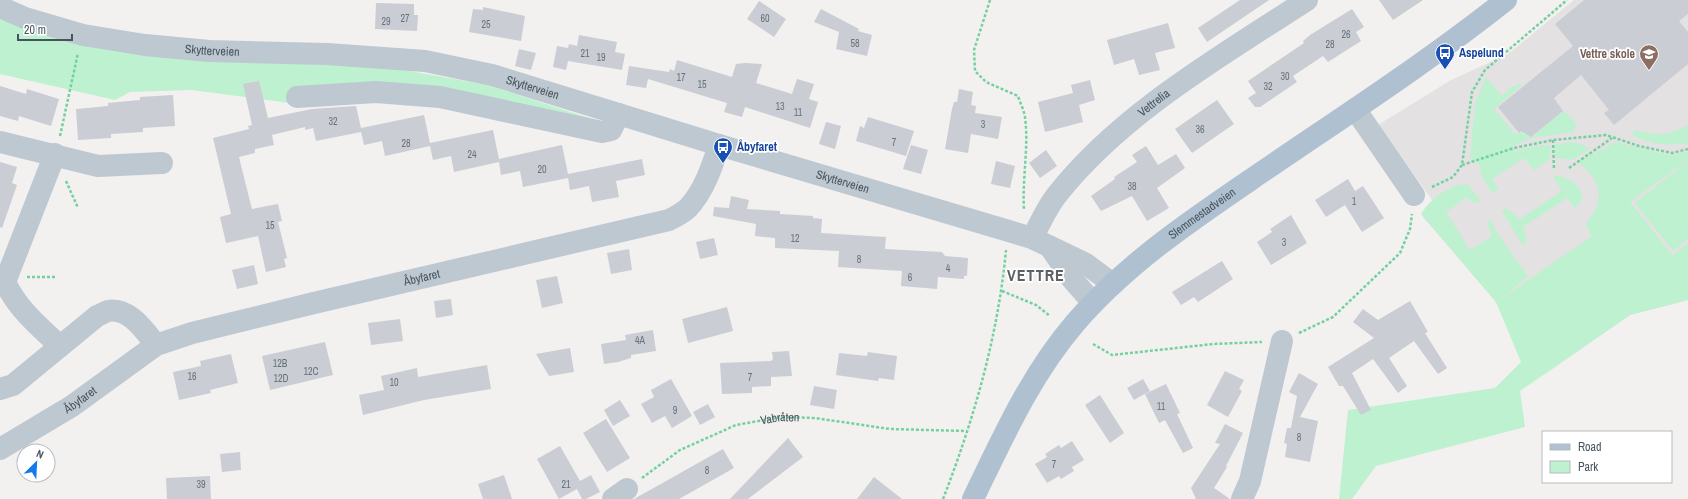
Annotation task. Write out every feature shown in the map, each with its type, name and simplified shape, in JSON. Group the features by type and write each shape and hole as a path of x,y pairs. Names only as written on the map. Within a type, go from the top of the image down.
{"main road":[{"name":"Slemmestadveien","path":"973,499 1042,366 1093,303 1113,284 1178,229 1434,56 1506,0"}],"street":[{"name":"Vettrelia","path":"1041,242 1057,196 1117,133 1168,92 1307,0"},
{"name":"Skytterveien","path":"0,7 25,18 83,36 145,45 202,50 327,54 425,61 492,75 719,145 1009,230 1041,242 1086,264 1113,284"},
{"path":"297,97 376,92 440,97 602,132 611,130 620,114"},
{"path":"1355,109 1414,195"},
{"path":"0,142 55,154 98,166 162,163"},
{"name":"Åbyfaret","path":"0,449 72,406 156,345 192,333 314,303 669,220 688,208 699,192 710,171 719,145"},
{"path":"55,154 4,280 10,293 33,321 60,346"},
{"path":"1041,242 1093,303"},
{"path":"0,390 17,382 97,316 108,311 134,310 145,330 156,345"},
{"path":"1242,499 1250,481 1282,341"}],"path":[{"path":"943,499 985,375 1002,291 1009,230 1024,213 1022,189 1026,155 1025,116 1018,96 986,82 975,70 974,50 990,0"},
{"path":"1093,344 1112,355 1213,344 1282,341 1333,317 1400,253 1410,228 1414,195 1453,177 1462,165 1472,92 1485,70 1567,0"},
{"path":"55,154 83,36"},
{"path":"1462,165 1514,148 1552,140 1606,135 1639,146 1672,153 1688,149"},
{"path":"1569,168 1612,137"},
{"path":"1552,140 1554,170"},
{"path":"4,280 55,277"},
{"path":"1002,291 1036,305 1050,316"},
{"name":"Vabråten","path":"620,494 680,450 736,425 781,417 815,418 890,430 967,431"}],"shaded area":[{"path":"1574,0 1688,0 1688,300 1630,315 1545,374 1496,302 1423,217 1433,201 1378,125 1451,80 1508,54"}],"green space":[{"path":"0,17 371,64 487,85 602,122 440,98 297,104 192,90 130,92 115,100 0,74"},
{"path":"1486,77 1502,96 1511,87 1519,84 1522,85 1494,109 1516,135 1521,132 1531,137 1564,111 1575,122 1576,127 1573,132 1532,138 1513,146 1515,151 1537,146 1551,145 1550,159 1534,170 1524,158 1492,179 1498,188 1495,193 1492,193 1482,177 1479,164 1470,158 1475,104"},
{"path":"1688,125 1688,143 1659,144 1638,138 1631,134 1636,130 1662,134 1681,129"},
{"path":"1570,142 1580,144 1590,149 1572,160 1556,158 1554,145"},
{"path":"1616,142 1669,155 1688,152 1688,160 1630,202 1672,255 1666,261 1688,243 1688,300 1630,315 1520,391 1525,427 1376,466 1352,499 1339,499 1348,410 1495,388 1521,362 1496,302 1421,214 1425,208 1441,193 1460,185 1467,184 1479,198 1479,203 1470,201 1467,197 1446,212 1470,250 1492,236 1487,223 1488,220 1491,220 1497,233 1528,276 1501,299 1592,236 1586,226 1598,203 1598,189 1588,171 1577,162"},
{"path":"1688,161 1688,239 1673,251 1635,203"},
{"path":"1557,176 1569,180 1579,188 1582,197 1580,203 1575,208 1567,198 1523,227 1527,240 1525,244 1521,243 1502,211 1506,208 1520,219 1562,191 1553,177"}],"building":[{"path":"1240,0 1269,0 1207,42 1198,28"},
{"path":"1379,0 1423,0 1393,20"},
{"name":"Vettre skole","path":"1584,0 1688,0 1688,14 1679,21 1688,32 1688,64 1614,125 1604,113 1609,110 1581,75 1554,98 1563,111 1531,137 1521,131 1519,133 1498,107 1573,46 1555,24"},
{"path":"759,1 786,19 774,37 747,19"},
{"path":"376,3 414,4 414,15 418,15 417,31 375,29"},
{"path":"483,7 525,16 521,41 469,32 473,9 483,10"},
{"path":"821,9 859,29 858,31 872,35 867,56 836,49 839,32 814,22"},
{"path":"1352,9 1364,27 1356,32 1361,41 1328,62 1323,56 1293,76 1297,82 1260,107 1255,107 1248,98 1256,93 1248,81 1304,43 1303,41 1310,35"},
{"path":"1168,23 1175,48 1155,53 1160,70 1139,75 1134,59 1114,65 1107,40"},
{"path":"579,35 617,42 615,52 625,54 622,70 568,61 566,70 553,67 557,46 568,48 569,44 577,46"},
{"path":"519,49 536,53 531,70 515,66"},
{"path":"677,60 732,77 736,64 762,64 756,83 792,94 797,79 814,84 809,99 818,102 810,128 745,107 742,117 724,112 727,103 648,79 646,88 626,85 629,66 669,72 670,69 674,71"},
{"path":"1090,80 1095,100 1079,105 1083,122 1045,132 1038,102 1073,93 1071,85"},
{"path":"259,81 268,118 312,109 356,106 361,128 424,115 430,143 493,130 499,159 562,145 568,174 642,159 645,175 616,181 619,197 592,202 589,186 570,190 568,178 523,187 520,171 501,175 499,162 454,172 451,156 433,160 430,146 385,156 382,141 364,145 361,132 316,141 313,128 305,130 305,127 272,135 274,145 255,149 255,153 239,157 252,209 278,204 282,221 278,222 287,258 284,259 286,267 266,272 258,236 226,243 220,217 231,214 213,138 249,129 248,126 252,125 243,84"},
{"path":"0,86 26,94 27,89 59,99 51,126 19,116 18,121 0,116"},
{"path":"959,89 973,92 971,105 976,106 975,113 1002,117 998,139 971,134 968,153 945,149 952,109 954,102 957,102"},
{"path":"173,95 175,126 143,128 143,132 111,134 111,138 78,140 76,109 108,106 108,103 140,100 140,97"},
{"path":"1217,100 1234,124 1192,153 1175,129"},
{"path":"868,117 914,131 906,156 856,141 860,126 864,128"},
{"path":"826,122 841,126 835,149 819,144"},
{"path":"911,145 928,150 921,174 903,169"},
{"path":"1146,146 1158,165 1176,154 1185,168 1157,188 1169,208 1147,221 1132,196 1101,211 1091,196 1115,179 1114,177 1137,162 1132,155"},
{"path":"1046,150 1057,166 1040,178 1029,163"},
{"path":"996,161 1015,166 1010,188 991,184"},
{"path":"0,162 17,167 12,183 17,185 2,228 0,227"},
{"path":"1348,179 1355,191 1363,186 1384,218 1362,232 1345,205 1326,217 1315,200"},
{"path":"731,196 749,200 747,209 780,211 780,214 813,216 813,218 822,219 821,233 886,237 885,249 942,252 945,256 968,258 967,276 964,276 964,279 938,277 937,289 901,286 902,271 838,267 839,251 775,248 775,238 755,236 756,224 713,216 714,207 729,208"},
{"path":"1291,215 1307,243 1271,265 1257,242 1272,232 1270,229"},
{"path":"714,238 718,255 700,259 696,242"},
{"path":"629,249 632,270 611,274 607,253"},
{"path":"1222,261 1233,279 1198,302 1194,297 1181,305 1172,292"},
{"path":"254,265 258,284 237,289 232,270"},
{"path":"557,276 563,303 542,308 536,280"},
{"path":"451,299 453,315 436,318 434,301"},
{"path":"1410,301 1428,332 1425,333 1447,368 1438,374 1414,341 1389,358 1407,386 1398,393 1373,359 1352,373 1371,410 1361,415 1343,386 1339,386 1328,367 1374,338 1353,322 1363,309 1378,320"},
{"path":"727,307 733,331 688,343 682,319"},
{"path":"400,319 403,341 371,345 368,323"},
{"path":"653,330 656,351 631,355 631,358 604,364 601,344 626,340 625,335"},
{"path":"325,342 333,375 270,390 262,356"},
{"path":"570,348 574,372 549,376 536,354"},
{"path":"789,351 792,376 771,377 771,386 752,387 752,393 722,394 720,363 771,361 773,359 772,352"},
{"path":"868,352 897,356 894,380 879,378 878,381 836,375 839,353 867,356"},
{"path":"231,354 238,383 210,390 211,393 179,400 173,372 201,366 200,361"},
{"path":"487,365 491,389 424,400 363,415 359,395 384,390 381,376 417,368 418,377"},
{"path":"1225,371 1244,380 1239,389 1242,391 1228,417 1207,405"},
{"path":"1299,373 1318,384 1300,417 1318,421 1310,462 1285,457 1287,444 1284,443 1287,428 1291,428 1297,396 1289,392"},
{"path":"671,379 692,416 672,428 665,416 652,423 641,404 654,397 651,390"},
{"path":"1143,379 1150,391 1134,400 1127,388"},
{"path":"1166,384 1180,413 1177,414 1193,448 1183,453 1165,420 1159,423 1145,394"},
{"path":"814,386 837,390 834,409 810,405"},
{"path":"1100,395 1124,433 1110,443 1085,405"},
{"path":"620,400 630,416 613,426 604,410"},
{"path":"708,404 715,417 700,425 693,412"},
{"path":"606,419 630,458 607,472 583,433"},
{"path":"1225,424 1243,433 1226,466 1227,467 1214,488 1230,499 1196,499 1191,488 1220,444 1215,443"},
{"path":"788,438 803,457 748,499 730,499"},
{"path":"1072,441 1084,460 1072,467 1074,471 1061,479 1059,476 1047,483 1035,464 1047,457 1045,454 1059,445 1061,448"},
{"path":"560,446 580,481 591,475 600,492 586,499 582,499 577,489 559,499 537,459"},
{"path":"723,449 734,468 679,499 634,499"},
{"path":"240,452 241,470 222,472 220,454"},
{"path":"504,475 512,499 483,499 478,484"},
{"path":"210,476 211,499 167,499 166,478"},
{"path":"874,477 902,499 857,499"}],"place":[{"name":"Aspelund","path":"1445,70"},
{"name":"Vettre skole","path":"1649,71"},
{"name":"Åbyfaret","path":"723,164"}],"district":[{"name":"VETTRE","path":"1036,275"}]}
